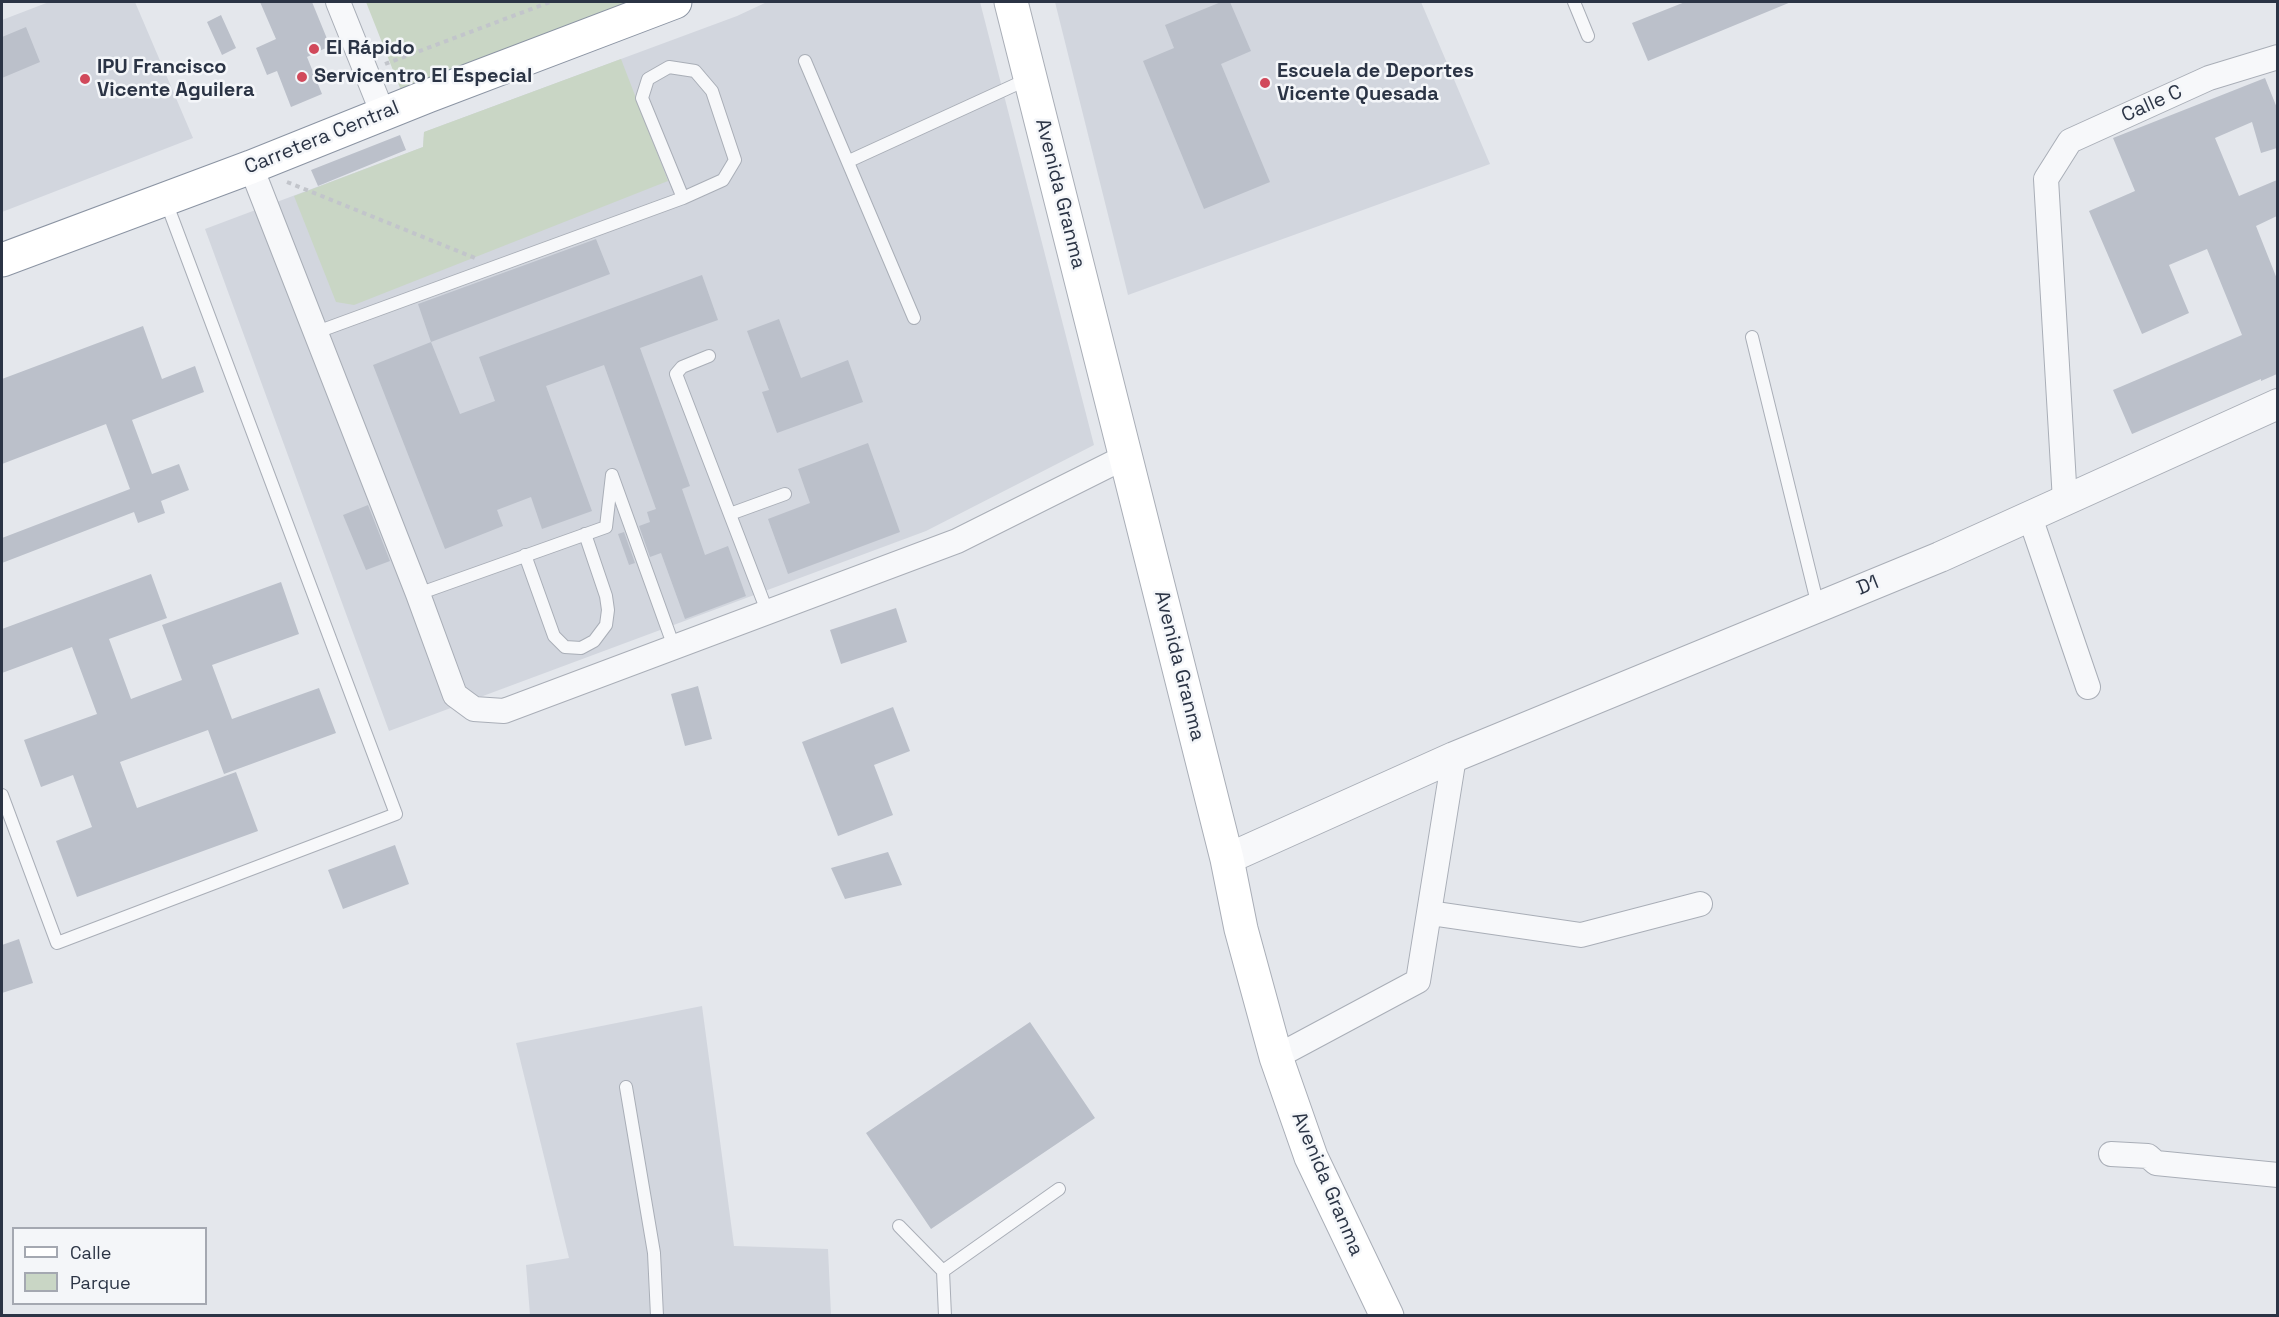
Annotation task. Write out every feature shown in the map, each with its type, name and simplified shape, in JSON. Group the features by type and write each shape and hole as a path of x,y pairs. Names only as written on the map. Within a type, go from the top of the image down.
{"main road":[{"name":"Carretera Central","path":"2,260 251,167 675,2"},
{"name":"Avenida Granma","path":"1011,2 1227,859 1241,929 1276,1057 1311,1157 1387,1316"}],"street":[{"path":"338,2 383,114"},
{"name":"Calle C","path":"2065,501 2046,179 2070,141 2209,78 2277,57"},
{"path":"251,167 418,594 455,695 474,709 504,711 957,541 1127,456"},
{"name":"D1","path":"1227,859 1454,757 1940,557 2277,404"},
{"path":"2030,517 2088,687"},
{"path":"1276,1057 1419,981 1454,757"},
{"path":"1430,913 1581,935 1700,904"},
{"path":"2111,1154 2148,1156 2156,1163 2277,1176"}],"lane":[{"path":"1574,2 1588,36"},
{"path":"805,61 914,318"},
{"path":"316,332 683,198 723,180 735,160 712,91 695,71 669,67 648,79 642,98 683,198"},
{"path":"849,161 1030,78"},
{"path":"2,795 57,943 396,814 165,199"},
{"path":"1752,337 1818,606"},
{"path":"709,356 682,367 676,374 767,611"},
{"path":"418,594 606,527 612,476 674,647"},
{"path":"730,514 785,494"},
{"path":"525,555 554,636 565,647 581,648 594,641 606,625 608,610 606,596 585,534"},
{"path":"626,1087 654,1253 657,1316"},
{"path":"943,1271 1059,1189"},
{"path":"899,1226 943,1271 945,1316"}],"path":[{"path":"365,71 550,2"},
{"path":"251,167 495,266"}],"shaded area":[{"name":"IPU Francisco Vicente Aguilera","path":"49,2 135,2 193,138 2,212 2,20"},
{"path":"767,2 980,2 1094,445 926,531 389,731 205,229 423,147 424,132 737,16"},
{"name":"Escuela de Deportes Vicente Quesada","path":"1055,2 1421,2 1490,164 1128,295"},
{"path":"702,1006 734,1246 828,1249 831,1315 530,1315 526,1265 569,1258 516,1043"}],"green space":[{"path":"366,2 630,2 402,93"},
{"path":"621,59 668,181 354,305 336,302 294,196 423,147 424,132"}],"building":[{"path":"260,2 312,2 330,46 307,57 322,94 291,107 277,71 267,75 256,48 276,39"},
{"path":"1221,2 1230,2 1251,51 1221,64 1270,182 1204,209 1143,61 1174,48 1165,25"},
{"path":"1685,2 1791,2 1648,61 1632,23"},
{"path":"221,15 236,48 222,55 207,22"},
{"path":"26,27 40,62 2,78 2,37"},
{"path":"2265,78 2277,108 2277,148 2261,153 2252,122 2215,138 2239,196 2277,180 2277,216 2256,226 2277,279 2277,374 2132,434 2113,390 2242,335 2207,249 2169,265 2189,313 2142,334 2089,211 2135,191 2113,138"},
{"path":"400,135 406,150 318,186 311,170"},
{"path":"596,239 610,274 431,342 418,304"},
{"path":"702,275 718,320 640,348 690,486 682,489 705,555 728,546 746,596 685,619 661,553 650,557 639,526 650,522 647,512 656,509 604,365 546,386 592,511 542,529 531,497 497,510 503,526 445,549 373,365 431,342 460,414 495,401 479,357"},
{"path":"779,319 801,378 848,360 863,402 777,433 762,392 769,390 747,331"},
{"path":"143,326 162,379 195,366 204,392 132,420 152,474 179,464 189,490 161,501 165,513 138,523 134,512 2,563 2,538 130,489 106,424 2,464 2,379"},
{"path":"868,443 900,532 788,574 768,519 810,503 798,469"},
{"path":"368,505 390,561 366,570 343,515"},
{"path":"624,532 635,563 629,565 618,534"},
{"path":"151,574 167,618 109,639 131,699 182,680 162,625 281,582 299,634 212,665 232,719 319,688 336,733 224,774 208,730 120,762 137,808 236,772 258,831 77,897 56,841 92,827 73,775 41,787 24,740 97,714 72,647 2,673 2,629"},
{"path":"896,608 907,642 841,664 830,630"},
{"path":"698,686 712,739 685,746 671,694"},
{"path":"893,707 910,751 874,765 893,815 838,836 802,742"},
{"path":"395,845 409,884 343,909 328,870"},
{"path":"888,852 902,885 845,899 831,868"},
{"path":"19,939 33,983 2,993 2,945"},
{"path":"1030,1022 1095,1118 931,1229 866,1133"}],"place":[{"name":"El Rápido","path":"314,49"},
{"name":"Servicentro El Especial","path":"302,77"},
{"name":"IPU Francisco Vicente Aguilera","path":"85,79"},
{"name":"Escuela de Deportes Vicente Quesada","path":"1265,83"}]}
